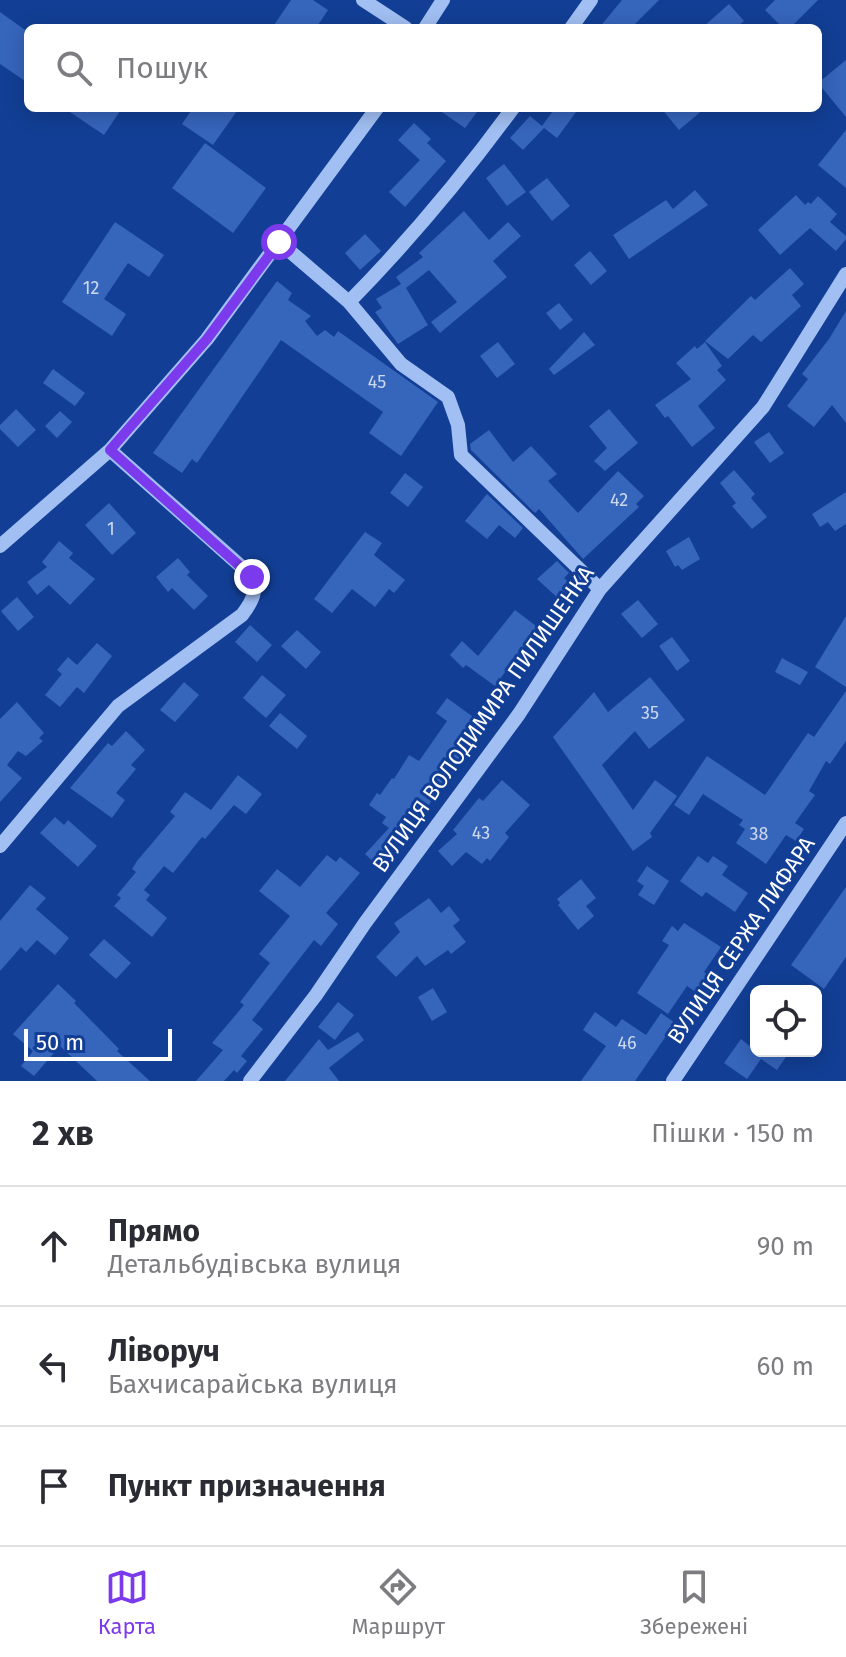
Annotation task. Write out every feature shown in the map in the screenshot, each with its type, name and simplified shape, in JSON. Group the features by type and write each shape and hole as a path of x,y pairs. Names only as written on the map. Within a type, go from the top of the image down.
{"street":[{"path":"363,0 400,24"},
{"path":"428,24 443,0"},
{"path":"574,24 591,0"},
{"path":"0,546 110,450 207,339 374,112"},
{"path":"349,302 411,239 510,112"},
{"path":"279,242 349,302 401,364 448,397 458,425 461,455 600,589"},
{"name":"ВУЛИЦЯ ВОЛОДИМИРА ПИЛИШЕНКА","path":"250,1081 519,714 600,589 763,407 846,274"},
{"path":"0,846 118,706 242,615 251,604 256,589 252,577 244,569 110,450"},
{"name":"ВУЛИЦЯ СЕРЖА ЛИФАРА","path":"673,1081 846,823"}],"building":[{"path":"291,0 313,0 328,10 319,24 275,24"},
{"path":"622,0 659,0 635,24 602,24"},
{"path":"775,0 818,0 794,24 779,24 765,10"},
{"path":"729,4 744,21 741,24 706,24"},
{"path":"0,12 24,29 24,80 0,64"},
{"path":"846,60 846,117 822,88 822,80"},
{"path":"70,112 119,112 104,135"},
{"path":"190,112 236,112 213,145 182,124"},
{"path":"442,112 477,112 465,128"},
{"path":"552,112 576,112 557,138 544,128 523,150 510,138 530,116 542,126"},
{"path":"664,112 700,112 679,130"},
{"path":"414,123 431,139 427,143 446,161 405,207 389,192 420,160 398,140"},
{"path":"846,130 846,188 818,165"},
{"path":"205,143 266,188 233,233 172,188"},
{"path":"504,164 526,192 507,206 486,178"},
{"path":"547,178 570,206 552,221 529,192"},
{"path":"695,190 708,205 629,259 613,235 666,200 673,209"},
{"path":"796,195 805,205 808,202 811,204 818,196 837,214 830,222 846,239 836,251 810,228 780,255 758,230"},
{"path":"464,211 489,240 508,222 521,236 493,261 507,277 440,333 431,322 457,302 429,270 406,288 428,325 398,344 375,312 382,308 376,299 401,284 396,277 423,257 419,253"},
{"path":"115,222 164,255 149,277 128,263 104,299 126,314 112,336 62,302"},
{"path":"365,234 381,251 360,270 345,253"},
{"path":"590,251 607,271 591,285 574,265"},
{"path":"790,268 804,284 792,295 801,306 761,342 753,335 728,359 705,341 751,296 755,300"},
{"path":"277,281 292,293 288,300 311,316 305,321 317,336 325,330 334,337 338,331 438,402 401,456 369,433 383,412 281,340 197,463 192,459 182,473 153,453"},
{"path":"559,303 573,320 560,330 546,313"},
{"path":"846,311 846,423 832,405 814,427 787,406 808,379 802,374"},
{"path":"584,332 595,345 554,375 549,369"},
{"path":"498,342 515,364 497,378 480,356"},
{"path":"705,342 722,366 717,370 726,380 698,406 715,428 692,447 668,416 665,418 655,405 691,379 676,363 695,346 697,349"},
{"path":"53,369 85,393 75,406 43,383"},
{"path":"16,409 36,430 18,447 0,429 0,425"},
{"path":"609,409 638,443 605,471 594,461 607,448 589,426"},
{"path":"60,411 72,422 57,438 45,426"},
{"path":"489,430 513,462 531,446 557,474 548,481 578,513 618,471 644,496 636,504 639,507 583,559 539,509 535,513 471,450 470,444"},
{"path":"769,432 784,453 770,463 754,442"},
{"path":"734,470 755,494 751,498 767,517 752,529 732,506 736,503 720,483"},
{"path":"405,473 423,487 408,507 390,493"},
{"path":"846,492 846,524 835,531 828,522 820,527 812,514"},
{"path":"487,494 523,528 515,538 499,525 487,539 465,521"},
{"path":"109,503 136,533 112,555 85,525"},
{"path":"365,532 382,543 374,555 405,580 394,593 389,589 375,607 352,589 332,613 314,599"},
{"path":"689,537 700,559 682,570 678,565 675,567 666,551"},
{"path":"59,541 73,553 69,558 95,579 70,605 49,585 37,595 27,582 47,567 42,562"},
{"path":"178,558 190,572 187,575 208,596 194,610 172,588 168,592 156,577"},
{"path":"557,561 569,573 564,578 574,586 561,601 537,579"},
{"path":"17,597 34,617 18,631 1,611"},
{"path":"638,600 658,624 642,638 621,614"},
{"path":"515,610 544,632 529,653 522,648 495,686 466,665 463,668 450,655 462,641 478,656"},
{"path":"846,616 846,687 815,667"},
{"path":"250,625 272,645 257,662 235,642"},
{"path":"297,630 321,652 306,669 281,646"},
{"path":"672,637 690,661 677,671 659,646"},
{"path":"97,643 112,656 84,693 77,687 60,707 45,695 62,674 57,670 68,657 77,665"},
{"path":"782,658 808,672 800,685 775,672"},
{"path":"262,675 286,695 266,718 243,698"},
{"path":"650,677 685,720 649,749 635,731 602,765 633,810 655,780 677,796 650,833 652,837 633,851 553,737 594,692 608,712"},
{"path":"184,682 199,695 175,722 160,710"},
{"path":"846,691 846,741 830,764 826,761 809,791 815,795 795,823 804,829 796,841 786,835 766,864 736,843 745,829 739,825 743,820 703,794 689,815 674,805 707,756 765,795 808,733 814,737"},
{"path":"447,698 476,719 453,751 463,758 451,776 447,774 416,827 383,871 365,854 389,828 382,823 386,817 369,805 377,793 380,795 394,779 409,755 419,761 447,721 436,713"},
{"path":"17,702 44,733 39,738 43,741 26,756 18,751 7,765 22,778 0,802 0,719"},
{"path":"280,713 307,736 297,749 269,726"},
{"path":"126,731 145,750 131,765 136,769 116,793 125,800 112,818 70,788 108,743 112,746"},
{"path":"238,775 262,794 246,814 234,805 205,839 202,837 173,873 164,866 144,890 150,895 146,900 167,918 152,937 114,906 121,898 117,895 136,872 132,869 137,861 175,816 170,812 185,792 211,810"},
{"path":"502,780 530,805 505,833 509,837 490,861 487,858 482,864 466,852 452,866 438,851 457,834 453,830 479,798 483,801"},
{"path":"55,817 64,825 68,820 97,846 78,867 40,833"},
{"path":"327,855 336,862 340,857 360,873 326,913 338,924 321,946 314,940 252,1020 263,1029 241,1056 247,1061 237,1073 234,1070 224,1081 196,1081 223,1050 212,1043 244,1005 240,1002 270,963 259,954 290,916 259,891 277,869 300,887"},
{"path":"698,856 708,863 713,856 728,866 722,875 748,893 735,912 706,892 702,897 680,881"},
{"path":"647,866 669,881 654,905 638,895 644,886 637,881"},
{"path":"581,879 596,898 586,906 594,916 578,930 558,905 557,899"},
{"path":"30,885 46,898 36,909 69,938 55,955 37,940 26,952 21,947 0,971 0,921"},
{"path":"846,887 846,957 824,989 791,965"},
{"path":"429,898 441,913 449,906 460,920 453,926 466,942 451,954 448,950 425,966 417,956 396,977 376,957 400,932 394,923"},
{"path":"684,923 721,947 704,972 709,975 697,993 687,986 668,1014 637,993 669,945 662,941 672,926 678,931"},
{"path":"104,939 131,963 116,979 89,955"},
{"path":"58,984 119,1049 117,1051 150,1081 97,1081 60,1046 34,1076 21,1066 33,1051 13,1034"},
{"path":"433,988 447,1012 432,1021 418,997"},
{"path":"338,1002 354,1015 335,1040 318,1027"},
{"path":"595,1012 616,1027 622,1019 646,1035 661,1013 675,1023 635,1081 581,1081 606,1046 583,1030"},
{"path":"358,1032 364,1040 329,1068 339,1081 285,1081 319,1039 328,1050"},
{"path":"741,1039 750,1046 750,1057 786,1057 777,1070 761,1059 747,1079 724,1063"}],"route":[{"path":"252,577 110,450 207,339 279,242"}]}
